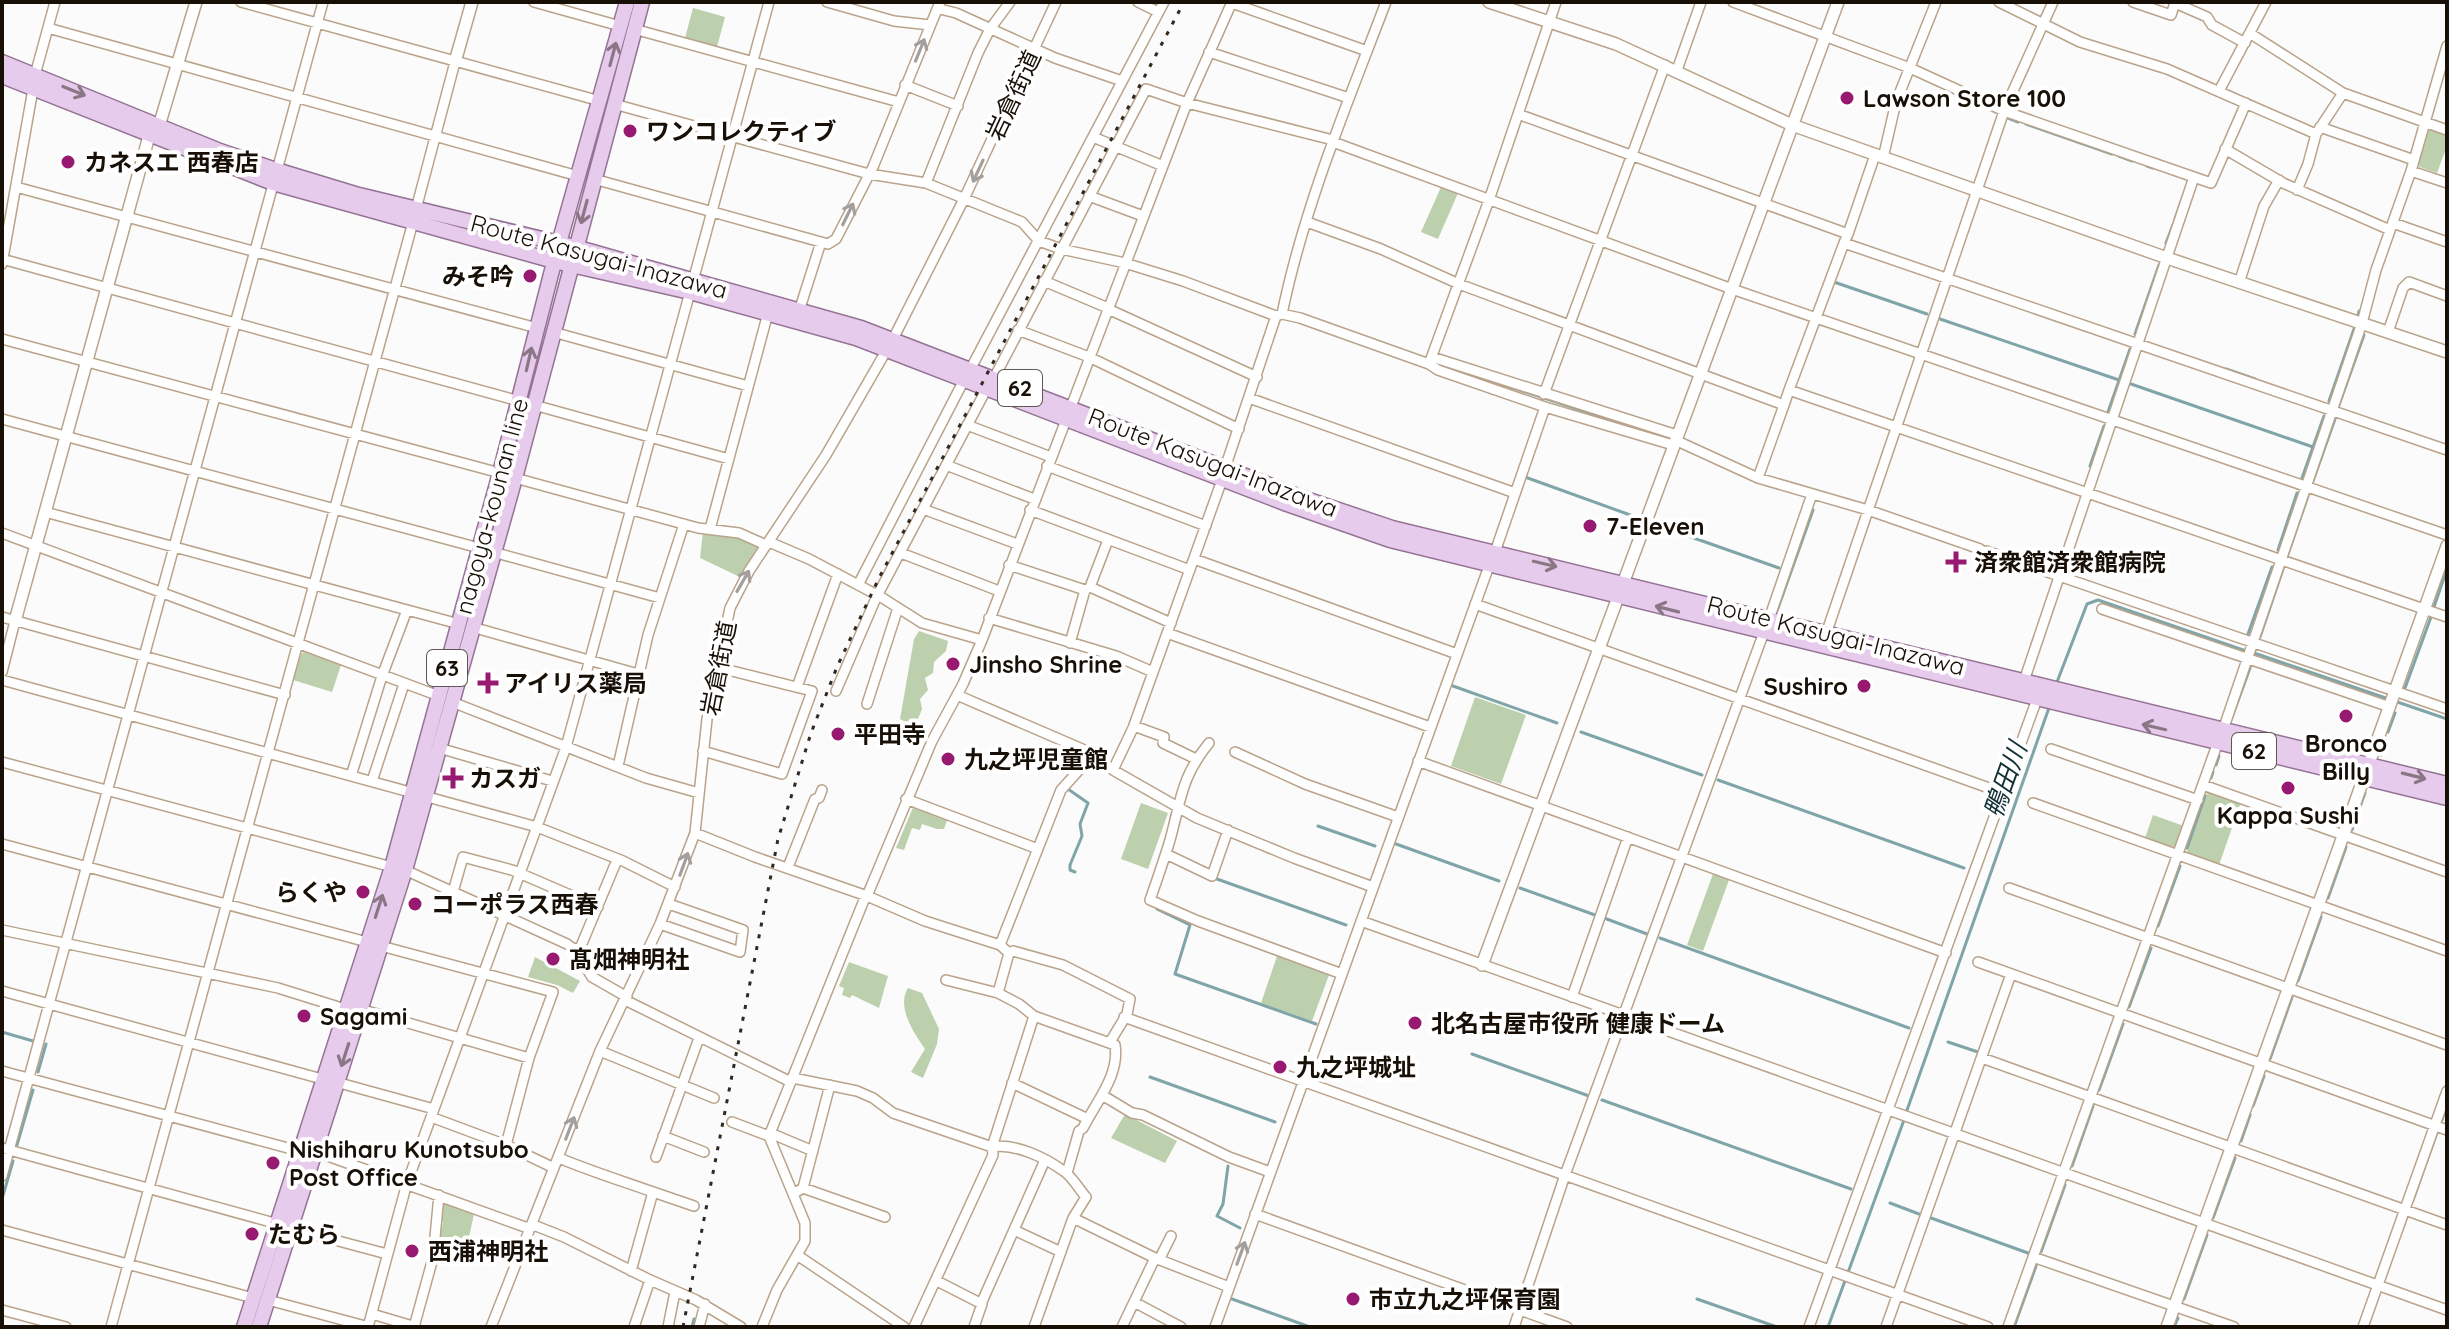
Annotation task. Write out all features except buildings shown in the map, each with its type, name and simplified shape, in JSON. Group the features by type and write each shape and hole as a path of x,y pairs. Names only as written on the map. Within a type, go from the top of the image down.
{"main road":[{"name":"nagoya-kounan line","path":"627,2 627,28"},
{"name":"nagoya-kounan line","path":"526,403 553,332 594,179 607,102 627,28 642,2"},
{"name":"Route Kasugai-Inazawa","path":"2,62 34,82 274,177 415,215 570,265 800,308 1224,474 1492,559 2042,695 2366,771 2447,784"},
{"name":"Route Kasugai-Inazawa","path":"2,76 34,82"},
{"name":"nagoya-kounan line","path":"244,1327 260,1299 399,868 508,475 526,403 537,328 554,261 578,176 607,102"},
{"name":"Route Kasugai-Inazawa","path":"415,215 575,247 768,313 890,344"},
{"name":"Route Kasugai-Inazawa","path":"1767,626 1826,634 2024,681 2042,695"},
{"name":"nagoya-kounan line","path":"420,795 439,748 446,699"},
{"name":"Route Kasugai-Inazawa","path":"2366,771 2447,798"},
{"name":"nagoya-kounan line","path":"259,1327 260,1299"}],"street":[{"path":"55,2 34,82 2,261 729,459"},
{"path":"2,672 127,215 179,65 196,2"},
{"path":"241,2 869,174 926,183 1022,222 1039,241 1061,249 1125,263 1279,315 1300,318 1544,394 1675,440 1758,478 1868,510 1983,550 2250,651 2393,700 2447,709"},
{"path":"2,1176 6,1149 29,1078 323,2"},
{"path":"111,1327 472,2"},
{"path":"534,2 899,102"},
{"path":"2,1230 368,1327 407,1183 566,747 769,2"},
{"path":"827,2 894,21 930,25"},
{"path":"926,183 990,29 1010,2"},
{"name":"岩倉街道","path":"491,1327 600,1051 669,904 695,833 716,667 730,608 826,455 890,344 964,199 1056,2"},
{"path":"1138,2 1158,12"},
{"path":"858,585 1164,2"},
{"path":"1113,770 1134,726 1206,526 1279,315 1333,141 1386,2"},
{"path":"1489,2 1616,44 1792,125 1879,157 2447,352"},
{"path":"1430,361 1556,2"},
{"path":"1544,394 1632,155 1701,2"},
{"path":"1733,2 1910,68 2004,111 2211,183 2246,103"},
{"path":"1482,965 1838,2"},
{"path":"1758,478 1815,318 1936,2"},
{"path":"1999,2 2080,42 2167,69 2246,103 2413,166 2447,183"},
{"path":"1826,634 2004,111 2053,2"},
{"path":"2133,2 2171,15 2175,3 2207,17 2212,25 2248,38 2343,93 2447,130"},
{"path":"2219,91 2266,2"},
{"path":"762,1327 777,1290 805,1241 805,1223 770,1134 906,799 982,640 1187,103 1232,3 1367,51"},
{"path":"594,179 828,244 836,239 869,174 940,5 1034,49 1122,81"},
{"path":"48,28 578,176"},
{"path":"2008,1327 2179,855 2307,486 2413,166 2423,122 2442,79 2447,46"},
{"path":"1209,52 1349,98"},
{"path":"905,85 958,106"},
{"path":"836,691 878,595 1146,89 1187,103 1333,141 1732,289 2447,535"},
{"path":"2297,190 2318,131 2343,93"},
{"path":"1518,114 1763,204 1948,278 2447,450"},
{"path":"1093,137 1163,166"},
{"path":"2225,149 2297,190 2391,227 2447,242"},
{"path":"2024,681 2194,177"},
{"path":"2239,283 2264,206 2279,180"},
{"path":"16,187 537,328"},
{"path":"1089,196 1143,216"},
{"path":"1307,222 1381,249 1459,284 1784,405"},
{"path":"800,308 821,242"},
{"path":"1044,281 1257,377"},
{"path":"2388,332 2403,288 2409,282 2447,296"},
{"path":"710,529 768,313"},
{"path":"1018,330 1089,357 1239,429"},
{"path":"553,332 748,386"},
{"path":"2,339 684,524 739,533 838,574 922,623 982,640"},
{"path":"1430,361 1438,370 1545,407 1675,440"},
{"path":"1789,390 2447,617"},
{"path":"1249,398 1515,493"},
{"path":"1215,1327 1545,407"},
{"path":"2,419 660,598"},
{"path":"967,425 1206,526"},
{"path":"946,465 1034,499"},
{"path":"1514,1327 1565,1175 1767,626 1812,494"},
{"path":"923,509 1017,544"},
{"path":"1030,510 1108,540 1457,654"},
{"path":"45,512 638,674"},
{"path":"618,766 638,674 684,524"},
{"path":"2,533 446,699 646,778 699,793"},
{"path":"1070,643 1108,540"},
{"path":"2167,1327 2447,546"},
{"path":"901,553 999,591"},
{"path":"1009,565 1088,588 1171,623"},
{"path":"797,687 838,574"},
{"path":"1475,604 2003,793"},
{"path":"867,704 898,608"},
{"path":"2102,609 2250,651 2393,700"},
{"path":"351,776 382,676 407,610"},
{"path":"2,617 285,695"},
{"path":"989,618 1133,662 1153,672"},
{"path":"1167,633 1430,727"},
{"path":"703,751 782,774 812,691 716,667"},
{"path":"2,680 537,827 675,887"},
{"path":"372,781 404,684"},
{"path":"957,695 1089,752 1177,808 1294,858 1373,887"},
{"path":"1809,1327 1892,1112 2003,793 2042,695"},
{"path":"1134,726 1164,737 1163,743 1196,759"},
{"path":"1209,743 1196,759 1177,808 1150,900 1342,974"},
{"path":"439,748 552,781"},
{"path":"2051,749 2198,800"},
{"path":"1000,945 1061,790 1080,769 1089,752"},
{"path":"1235,752 1305,784 1398,817"},
{"path":"1418,761 1946,953"},
{"path":"2,762 399,868 575,950 592,977 699,1038 792,1080 857,1091 893,1113 992,1147 1001,1145 1045,1160 1067,1173 1086,1197 1073,1218 1034,1327"},
{"path":"2203,785 2447,872"},
{"path":"788,867 815,799 819,798 822,790"},
{"path":"906,799 1038,849"},
{"path":"2033,803 2447,951"},
{"path":"1166,854 1212,876 1228,830"},
{"path":"695,833 866,895 925,921 1000,945 1009,953"},
{"path":"1572,997 1628,837"},
{"path":"2,844 553,992 529,1058 506,1145"},
{"path":"453,892 463,857 519,874 598,907"},
{"path":"575,950 581,946 617,860"},
{"path":"2009,888 2447,1045"},
{"path":"660,924 740,952 743,930 669,904"},
{"path":"1361,921 2447,1310"},
{"path":"2,930 278,988 529,1058"},
{"path":"1009,953 1013,951 1047,959 1130,999 1110,1042"},
{"path":"998,993 1009,953"},
{"path":"1978,962 2447,1130"},
{"path":"1886,1327 2011,974"},
{"path":"946,980 998,993 1034,1016 1115,1045 1117,1058 1102,1095 1079,1131 1067,1173"},
{"path":"2,991 329,1080 432,1113 554,1168"},
{"path":"914,1327 993,1155 992,1147 1034,1016"},
{"path":"1124,1017 1988,1327"},
{"path":"656,1157 699,1038"},
{"path":"600,1051 714,1098"},
{"path":"1982,1058 2447,1225"},
{"path":"2,1071 306,1151 531,1227 536,1226 705,1304 741,1327"},
{"path":"1012,1083 1088,1119"},
{"path":"793,1194 803,1188 830,1085"},
{"path":"2363,1327 2447,1091"},
{"path":"1102,1095 1132,1113 1143,1115 1229,1157 1270,1172"},
{"path":"732,1122 813,1151"},
{"path":"663,1136 704,1152"},
{"path":"6,1149 387,1254"},
{"path":"559,1158 613,1181 629,1182 694,1206"},
{"path":"974,1327 981,1304 1045,1160"},
{"path":"803,1188 885,1217"},
{"path":"631,1271 653,1192"},
{"path":"372,1314 412,1326 433,1258 439,1195"},
{"path":"1255,1214 1567,1327"},
{"path":"1073,1218 1157,1259 1229,1287"},
{"path":"1014,1230 1061,1252"},
{"path":"1122,1327 1171,1236"},
{"path":"797,1255 904,1327"},
{"path":"2033,1257 2234,1327"},
{"path":"634,1327 650,1280"},
{"path":"937,1281 981,1304"},
{"path":"668,1327 675,1292"},
{"path":"1134,1302 1181,1327"},
{"path":"699,1327 705,1304"},
{"path":"2,1310 66,1327"}],"green space":[{"path":"693,8 725,17 717,47 685,38"},
{"path":"2427,131 2447,135 2447,146 2437,173 2418,164"},
{"path":"1441,187 1458,193 1438,239 1421,232"},
{"path":"703,532 738,536 758,545 740,577 700,558"},
{"path":"919,631 948,641 946,651 934,662 933,673 925,678 928,690 920,699 922,709 918,719 909,724 900,719 914,639"},
{"path":"304,652 341,665 332,692 293,680"},
{"path":"1475,697 1526,715 1501,784 1451,766"},
{"path":"2207,793 2241,802 2219,865 2189,854 2187,850"},
{"path":"1141,803 1168,813 1148,869 1121,859"},
{"path":"914,805 948,818 944,829 922,824 920,830 912,828 904,850 896,848"},
{"path":"2153,815 2184,826 2177,846 2171,847 2145,838"},
{"path":"1713,874 1729,880 1703,951 1687,945"},
{"path":"1277,956 1329,975 1312,1021 1261,1003"},
{"path":"535,957 580,981 573,993 528,977"},
{"path":"849,962 888,976 879,1008 852,995 850,998 842,995 844,988 839,986"},
{"path":"908,988 922,993 939,1029 937,1044 923,1078 911,1072 925,1049 905,1011"},
{"path":"1125,1114 1177,1141 1165,1163 1111,1138"},
{"path":"443,1202 474,1214 465,1255 438,1246"}],"waterway":[{"path":"2008,118 2018,122"},
{"path":"2026,124 2112,154"},
{"path":"2119,156 2132,161"},
{"path":"2147,166 2153,168"},
{"path":"2175,219 2181,202"},
{"path":"2166,243 2173,225"},
{"path":"2135,334 2159,265"},
{"path":"1834,282 1927,314"},
{"path":"2358,316 2359,311"},
{"path":"1940,319 2119,380"},
{"path":"2329,401 2354,329"},
{"path":"2339,405 2364,335"},
{"path":"2108,412 2130,349"},
{"path":"1443,365 1660,436"},
{"path":"2226,369 2255,379"},
{"path":"2131,384 2313,447"},
{"path":"2302,478 2324,416"},
{"path":"2313,481 2335,419"},
{"path":"2090,466 2104,426"},
{"path":"1525,477 1633,516"},
{"path":"2278,550 2297,493"},
{"path":"2288,554 2308,496"},
{"path":"1777,611 1813,510"},
{"path":"1657,525 1779,568"},
{"path":"2248,634 2272,567"},
{"path":"2260,637 2283,569"},
{"path":"2434,607 2447,569"},
{"name":"鴨田川","path":"2057,682 2087,604 2098,600 2246,651"},
{"path":"2405,688 2431,617"},
{"name":"鴨田川","path":"2254,653 2447,719"},
{"path":"2231,720 2250,668"},
{"path":"1453,686 1557,723"},
{"name":"鴨田川","path":"1906,1113 2050,705"},
{"path":"2388,732 2395,713"},
{"path":"1581,732 1702,775"},
{"path":"2381,755 2385,742"},
{"path":"2216,765 2219,756"},
{"path":"2211,778 2213,772"},
{"path":"1718,780 1964,868"},
{"path":"1068,789 1088,803 1080,824 1082,836 1070,865 1070,870 1075,872"},
{"path":"2356,818 2365,793"},
{"path":"2187,848 2205,796"},
{"path":"1318,826 1375,846"},
{"path":"1396,844 1499,881"},
{"path":"2328,898 2346,847"},
{"path":"2158,926 2180,866"},
{"path":"1217,879 1346,925"},
{"path":"1520,888 1595,915"},
{"path":"1157,909 1190,925 1175,974 1316,1024"},
{"path":"2298,981 2321,917"},
{"path":"1604,918 1647,934"},
{"path":"1660,938 1909,1028"},
{"path":"2129,1007 2151,948"},
{"path":"2270,1059 2292,997"},
{"path":"2099,1090 2123,1024"},
{"path":"2,1032 33,1041"},
{"path":"1948,1042 1978,1052"},
{"path":"38,1072 46,1044"},
{"path":"1472,1054 1589,1096"},
{"path":"2253,1106 2264,1076"},
{"path":"1150,1077 1275,1122"},
{"path":"17,1145 33,1090"},
{"path":"1602,1100 1851,1189"},
{"path":"2442,1120 2447,1105"},
{"path":"2072,1166 2093,1106"},
{"path":"2241,1141 2250,1115"},
{"name":"鴨田川","path":"1828,1327 1904,1120"},
{"path":"2413,1200 2436,1135"},
{"path":"2213,1218 2235,1158"},
{"path":"2,1199 13,1161"},
{"path":"1228,1166 1223,1204 1217,1216 1240,1228"},
{"path":"2041,1252 2065,1185"},
{"path":"1890,1203 1919,1214"},
{"path":"1931,1218 2028,1253"},
{"path":"2402,1230 2406,1218"},
{"path":"2184,1299 2207,1235"},
{"path":"2014,1327 2036,1266"},
{"path":"1232,1299 1310,1327"},
{"path":"1697,1299 1777,1327"},
{"path":"2174,1327 2178,1318"},
{"path":"692,1327 694,1319"}],"railway":[{"path":"683,1327 778,839 811,733 837,667 879,578 1184,2"}],"place":[{"name":"Lawson Store 100","path":"1847,98"},
{"name":"ワンコレクティブ","path":"630,131"},
{"name":"カネスエ 西春店","path":"68,162"},
{"name":"みそ吟","path":"530,276"},
{"name":"7-Eleven","path":"1590,526"},
{"name":"済衆館済衆館病院","path":"1956,562"},
{"name":"Jinsho Shrine","path":"953,664"},
{"name":"アイリス薬局","path":"488,683"},
{"name":"Sushiro","path":"1864,686"},
{"name":"Bronco Billy","path":"2346,716"},
{"name":"平田寺","path":"838,734"},
{"name":"九之坪児童館","path":"948,759"},
{"name":"カスガ","path":"453,778"},
{"name":"Kappa Sushi","path":"2288,788"},
{"name":"らくや","path":"363,892"},
{"name":"コーポラス西春","path":"415,904"},
{"name":"髙畑神明社","path":"553,959"},
{"name":"Sagami","path":"304,1016"},
{"name":"北名古屋市役所 健康ドーム","path":"1415,1023"},
{"name":"九之坪城址","path":"1280,1067"},
{"name":"Nishiharu Kunotsubo Post Office","path":"273,1163"},
{"name":"たむら","path":"252,1234"},
{"name":"西浦神明社","path":"412,1251"},
{"name":"市立九之坪保育園","path":"1353,1299"}]}
